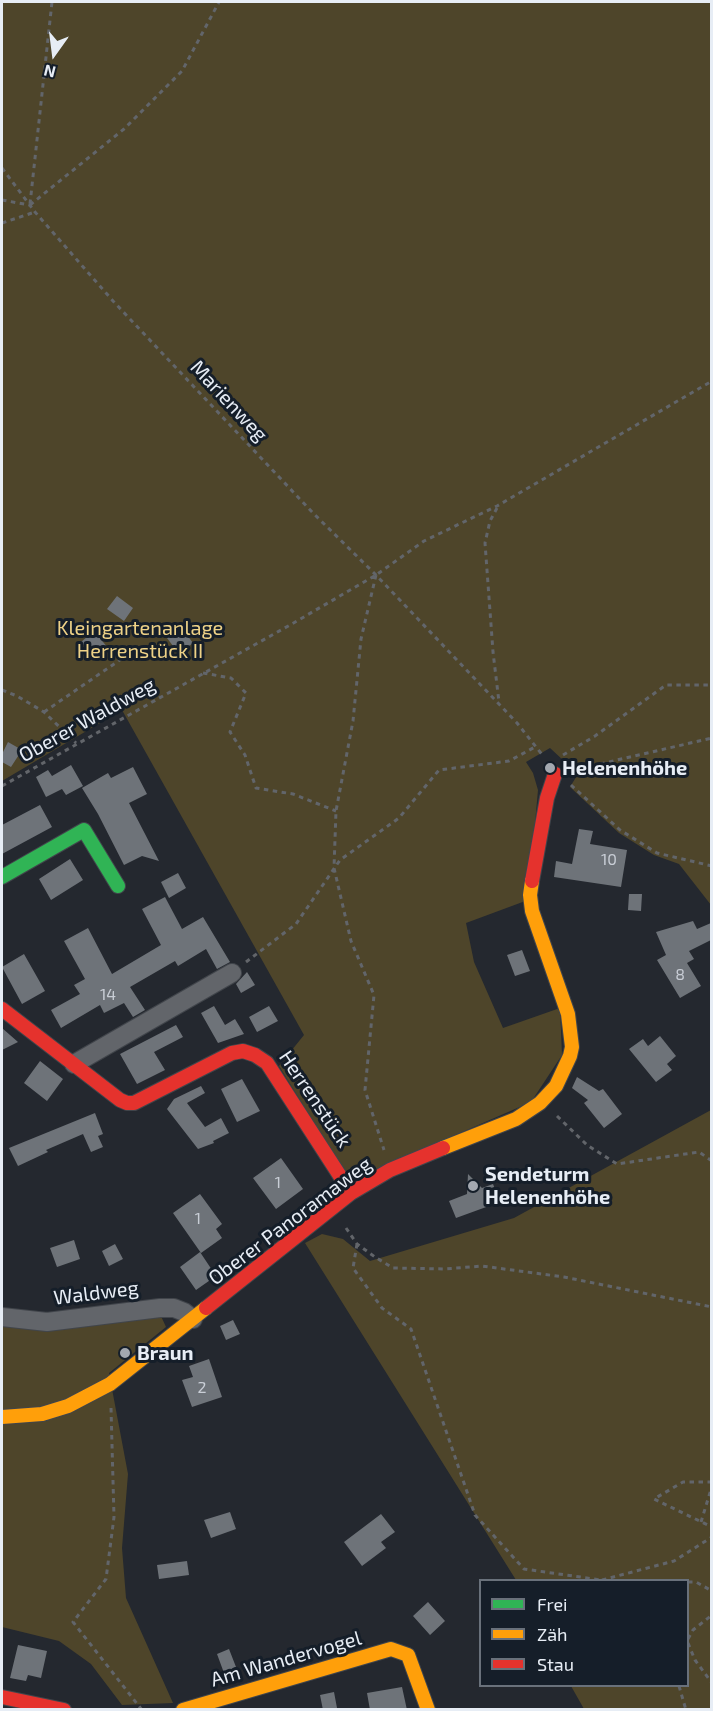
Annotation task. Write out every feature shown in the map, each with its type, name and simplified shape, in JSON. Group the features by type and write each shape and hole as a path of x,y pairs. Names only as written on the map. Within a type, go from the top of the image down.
{"street":[{"name":"Oberer Panoramaweg","path":"2,1417 42,1414 68,1406 110,1384 351,1193 390,1170 516,1119 540,1103 556,1086 570,1056 571,1035 568,1014 532,911 531,895 552,769"},
{"path":"2,877 84,830 118,886"},
{"path":"74,1064 231,973"},
{"name":"Herrenstück","path":"2,1009 120,1100 134,1103 232,1053 243,1051 255,1055 267,1063 351,1193"},
{"name":"Waldweg","path":"2,1317 47,1322 174,1308 193,1319"},
{"name":"Am Wandervogel","path":"183,1710 391,1649 408,1655 428,1710"},
{"path":"2,1697 64,1710"}],"path":[{"path":"30,206 52,2"},
{"path":"30,206 124,129 182,71 219,2"},
{"name":"Marienweg","path":"2,168 35,213 113,301 313,513 376,574 517,723 552,769 578,789 620,830 657,853 711,866"},
{"path":"2,200 30,206"},
{"path":"2,223 35,213"},
{"name":"Oberer Waldweg","path":"2,786 376,574 424,542 497,506 711,381"},
{"path":"497,506 489,521 485,543 499,704"},
{"path":"376,574 361,639 353,721 336,811 334,868 351,941 374,995 365,1090 390,1170"},
{"path":"44,712 133,651"},
{"path":"202,673 231,678 246,693 230,732 245,755 256,788 293,794 336,811"},
{"path":"558,758 666,685 711,685"},
{"path":"2,690 44,712 76,743"},
{"path":"552,769 711,738"},
{"path":"231,973 296,924 340,860 399,818 439,770 509,761 535,747"},
{"path":"559,1118 587,1145 617,1164 699,1152 711,1161"},
{"path":"346,1228 357,1244 393,1268 445,1269 482,1266 564,1277 711,1307"},
{"path":"357,1244 353,1268 382,1308 411,1329 475,1515 524,1569 588,1579"},
{"path":"110,1384 114,1517 106,1579 73,1622 142,1710"},
{"path":"711,1482 683,1482 654,1499 711,1527"},
{"path":"701,1522 711,1486"},
{"path":"609,1579 674,1562 711,1538"},
{"path":"689,1582 696,1582 711,1591"},
{"path":"689,1637 693,1630 711,1615"},
{"path":"689,1646 695,1660 711,1683"},
{"path":"679,1687 686,1710"}],"green space":[{"name":"Kleingartenanlage Herrenstück II","path":"2,2 711,2 711,905 679,864 654,855 619,833 570,787 578,774 550,748 526,762 533,773 538,790 528,900 466,923 474,962 503,1028 560,1008 562,1055 531,1102 350,1181 279,1066 304,1035 122,710 2,781"},
{"path":"711,1110 711,1709 584,1709 572,1687 689,1687 689,1579 515,1579 305,1243 322,1234 343,1239 370,1261 514,1218"},
{"path":"160,1314 166,1327 109,1373 128,1474 122,1548 126,1598 173,1703 122,1705 91,1664 59,1641 2,1627 2,1322"}],"building":[{"path":"117,596 133,608 124,621 107,609"},
{"path":"181,627 193,643 179,654 167,638"},
{"path":"94,631 108,648 95,658 81,642"},
{"path":"8,742 22,750 11,767 2,762 2,754"},
{"path":"71,765 83,786 66,795 62,789 46,797 36,777 48,770 52,776"},
{"path":"133,767 147,794 129,803 159,861 142,856 124,865 82,788 108,773 111,778"},
{"path":"40,805 52,827 2,854 2,825"},
{"path":"579,829 593,831 590,844 627,850 621,887 554,877 556,861 572,864"},
{"path":"70,859 83,880 51,900 39,879"},
{"path":"178,873 186,888 169,898 161,882"},
{"path":"629,894 642,894 641,911 628,910"},
{"path":"165,897 182,929 203,917 230,962 217,969 206,949 178,966 175,961 130,987 145,1010 133,1017 124,1003 104,1013 100,1005 61,1028 51,1010 80,994 74,985 85,979 64,941 88,928 112,974 161,945 142,909"},
{"path":"693,921 697,929 711,923 711,940 689,951 694,959 687,963 701,986 680,998 657,960 666,955 656,932"},
{"path":"522,950 530,971 515,976 507,955"},
{"path":"24,954 45,991 22,1004 2,967"},
{"path":"247,972 255,985 241,993 236,984"},
{"path":"214,1006 225,1025 235,1019 244,1034 218,1043 201,1013"},
{"path":"269,1006 278,1021 257,1032 249,1017"},
{"path":"176,1025 183,1037 154,1052 165,1070 137,1084 120,1054"},
{"path":"2,1028 18,1042 2,1050"},
{"path":"660,1036 676,1056 667,1064 672,1070 656,1082 629,1049 643,1039 648,1046"},
{"path":"40,1061 63,1079 47,1101 24,1083"},
{"path":"577,1077 599,1091 603,1089 622,1114 604,1128 584,1103 588,1100 572,1088"},
{"path":"242,1079 260,1111 237,1122 221,1089"},
{"path":"201,1086 205,1093 187,1103 205,1127 221,1118 229,1133 213,1141 214,1143 198,1149 167,1109 174,1099"},
{"path":"95,1113 103,1134 98,1136 103,1147 91,1152 83,1134 46,1150 48,1152 18,1166 9,1148"},
{"path":"281,1158 303,1189 276,1209 253,1178"},
{"path":"468,1174 482,1188 493,1184 500,1202 456,1218 449,1201 467,1194"},
{"path":"200,1194 222,1224 216,1229 222,1238 201,1253 173,1213"},
{"path":"74,1240 80,1259 57,1267 50,1248"},
{"path":"115,1244 123,1259 109,1266 102,1251"},
{"path":"200,1252 216,1276 196,1290 180,1267"},
{"path":"233,1320 240,1334 226,1340 220,1326"},
{"path":"209,1359 222,1397 192,1407 182,1380 193,1377 189,1366"},
{"path":"230,1512 236,1529 211,1538 204,1520"},
{"path":"381,1514 395,1532 381,1542 386,1548 362,1566 344,1542"},
{"path":"187,1561 189,1575 159,1579 157,1565"},
{"path":"428,1602 445,1621 430,1635 413,1616"},
{"path":"18,1645 47,1651 41,1678 28,1675 26,1681 10,1678"},
{"path":"229,1649 236,1667 224,1673 217,1654"},
{"path":"402,1687 407,1710 370,1710 367,1693"},
{"path":"334,1692 337,1708 323,1710 320,1695"}],"traffic: fast":[{"path":"2,877 84,830 118,886"}],"traffic: slow":[{"path":"443,1148 516,1119 540,1103 556,1086 570,1056 572,1047 568,1014 532,911 530,895 532,881"},
{"path":"2,1417 42,1414 68,1406 110,1384 206,1308"},
{"path":"183,1710 391,1649 408,1655 428,1710"}],"traffic: jam":[{"path":"532,881 547,798 555,774"},
{"path":"2,1009 120,1100 127,1103 134,1103 232,1053 243,1051 255,1055 267,1063 351,1193"},
{"path":"206,1308 351,1193 390,1170 443,1148"},
{"path":"2,1697 64,1710"}],"place":[{"name":"Helenenhöhe","path":"550,768"},
{"name":"Sendeturm Helenenhöhe","path":"473,1186"},
{"name":"Braun","path":"125,1353"}]}
